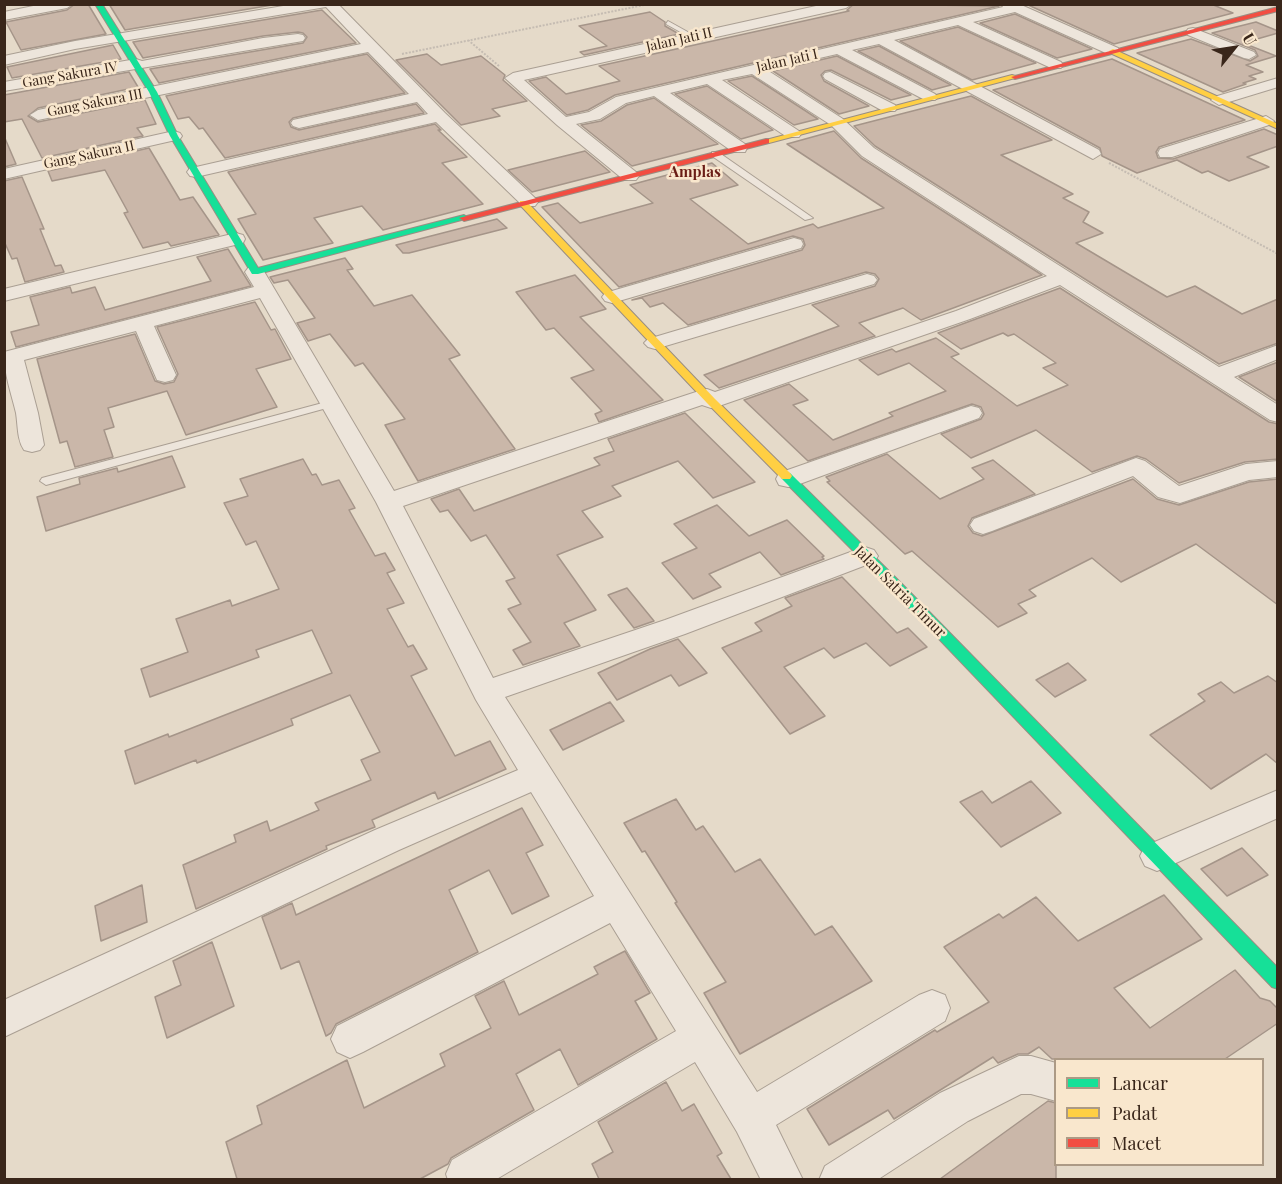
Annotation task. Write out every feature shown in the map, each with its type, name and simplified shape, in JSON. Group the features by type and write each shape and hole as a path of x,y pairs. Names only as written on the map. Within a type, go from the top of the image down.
{"street":[{"path":"4,16 67,4"},
{"path":"98,4 153,92 174,136 388,502 486,692 751,1118 783,1179"},
{"path":"4,61 119,38 322,4"},
{"path":"330,4 419,97 526,203"},
{"name":"Jalan Jati II","path":"513,78 846,4"},
{"path":"1011,6 1272,124"},
{"name":"Jalan Jati I","path":"563,122 600,113 621,100 960,21 1011,6"},
{"path":"32,445 27,413 8,358 142,321 260,281 526,203 1278,9"},
{"path":"960,21 1056,66"},
{"path":"1193,32 1249,55"},
{"name":"Gang Sakura IV","path":"4,87 263,42 298,38"},
{"path":"880,39 1093,154"},
{"path":"839,49 930,97"},
{"name":"Gang Sakura III","path":"38,115 153,92 376,53"},
{"path":"755,69 837,122 868,152 1278,416"},
{"path":"830,76 888,108"},
{"path":"513,78 630,176"},
{"path":"710,79 793,134"},
{"path":"1220,100 1278,82"},
{"path":"657,91 739,148"},
{"path":"299,123 419,97"},
{"path":"196,172 439,116"},
{"path":"1166,153 1272,124"},
{"name":"Gang Sakura II","path":"4,174 174,136"},
{"name":"Jalan Satria Timur","path":"526,203 709,399 1278,981"},
{"path":"7,289 236,239"},
{"path":"612,297 794,244"},
{"path":"388,502 963,315 1062,277"},
{"path":"655,343 867,280"},
{"path":"142,321 165,375"},
{"path":"1217,376 1278,351"},
{"path":"4,419 27,413"},
{"path":"788,479 971,413"},
{"path":"983,525 1136,466 1167,491 1180,495 1246,472 1278,469"},
{"path":"486,692 675,627 865,556"},
{"path":"4,1019 387,840 538,775"},
{"path":"1157,856 1278,802"},
{"path":"350,1039 617,902"},
{"path":"751,1118 932,1008"},
{"path":"466,1174 701,1038"},
{"path":"838,1179 954,1107 1018,1075 1031,1075 1054,1081"}],"lane":[{"path":"668,23 693,37"},
{"path":"715,154 808,218"},
{"path":"46,481 330,404"}],"path":[{"path":"376,53 467,40 650,4"},
{"path":"467,40 513,78"},
{"path":"1093,154 1278,254"}],"building":[{"path":"75,4 88,4 106,34 21,50 6,22 67,10"},
{"path":"109,4 278,4 125,30"},
{"path":"854,4 999,6 615,95 588,110 567,115 529,81 546,77 566,94 620,81 599,66 849,11 847,10"},
{"path":"1026,4 1211,4 1233,13 1114,44"},
{"path":"322,10 356,43 159,83 150,69 303,43 307,37 298,32 263,36 143,58 133,42"},
{"path":"650,12 665,22 665,26 679,34 584,55 580,52 607,46 579,26"},
{"path":"1015,14 1092,49 1057,58 980,23"},
{"path":"1256,22 1278,33 1243,43 1276,56 1246,65 1263,72 1249,76 1256,79 1243,83 1246,84 1223,92 1137,53 1191,39 1250,61 1258,56 1255,50 1212,33"},
{"path":"958,27 1036,63 972,80 900,41"},
{"path":"113,45 121,59 12,78 7,67"},
{"path":"879,46 951,85 932,90 858,51"},
{"path":"367,54 405,93 293,118 289,122 291,127 299,130 416,104 424,113 225,158 203,128 199,129 189,117 178,119 166,96"},
{"path":"427,54 441,65 481,56 505,75 503,80 527,101 492,109 500,116 461,125 396,60"},
{"path":"837,56 911,95 891,100 831,70 825,71 821,75 824,81 869,106 839,114 773,71"},
{"path":"1112,59 1245,120 1159,147 1156,152 1158,158 1173,159 1264,129 1278,135 1278,146 1247,157 1269,167 1229,181 1208,171 1202,173 1177,160 1137,173 1102,156 1100,148 993,90"},
{"path":"129,72 138,87 38,108 28,116 38,122 145,100 156,124 137,128 143,136 42,158 22,119 4,122 4,95"},
{"path":"752,76 818,119 794,125 728,81"},
{"path":"707,86 773,130 741,139 675,94"},
{"path":"971,96 1052,140 1001,155 1073,194 1063,198 1089,212 1083,222 1103,233 1076,243 1167,297 1195,286 1242,314 1278,299 1278,343 1219,364 875,146 854,126"},
{"path":"654,98 718,144 632,166 581,125 601,121 627,105"},
{"path":"435,124 441,130 438,130 467,157 442,163 483,204 383,230 362,206 314,218 333,243 263,260 238,219 256,214 228,172"},
{"path":"834,131 861,158 1042,275 921,320 903,308 859,323 875,336 719,388 704,375 839,326 812,305 875,286 879,279 875,274 866,272 688,325 663,303 650,307 642,298 632,300 802,250 805,245 803,239 793,236 619,287 542,207 558,203 580,223 653,203 630,185 712,163 738,185 690,199 748,244 813,224 818,228 884,208 787,144"},
{"path":"4,136 16,164 4,167"},
{"path":"149,148 180,200 193,197 219,235 171,246 168,242 143,248 124,213 128,212 105,170 52,181 48,171"},
{"path":"585,151 610,172 532,192 508,170"},
{"path":"22,177 44,229 40,229 55,266 61,265 64,272 25,282 17,258 12,259 4,241 4,181"},
{"path":"497,219 507,228 409,253 403,253 396,245"},
{"path":"228,249 251,286 16,347 11,332 39,325 30,297 70,287 72,293 95,287 105,310 211,281 197,257"},
{"path":"345,258 353,269 347,270 374,306 412,295 460,355 449,359 515,449 418,481 385,425 405,419 363,363 355,366 330,334 308,341 297,323 315,318 288,280 274,283 270,277"},
{"path":"575,275 606,309 580,317 663,400 599,422 595,414 602,411 571,378 594,370 554,328 546,330 516,292"},
{"path":"1060,288 1269,422 1278,424 1278,459 1245,462 1179,483 1146,459 1137,456 1092,472 1036,430 971,458 941,434 981,419 984,414 981,407 972,404 808,461 744,400 789,384 808,400 793,405 833,440 893,416 889,413 946,391 909,363 878,375 859,360 892,349 896,352 936,338 959,354 951,357 1017,406 1068,385 1043,368 1056,363 1014,334 1008,336 1003,333 961,349 938,333"},
{"path":"255,302 271,330 275,329 291,359 256,369 277,407 186,435 167,391 108,408 114,427 104,430 113,457 75,467 67,441 60,443 37,359 135,334 155,381 164,384 174,382 178,374 157,327"},
{"path":"1278,362 1278,402 1239,377"},
{"path":"685,413 755,482 713,498 678,461 612,486 621,496 582,511 603,537 557,555 596,610 564,623 580,646 523,665 513,650 531,642 508,609 521,604 506,581 515,578 486,535 471,541 448,510 440,512 431,499 459,489 474,511 600,465 594,458 614,451 608,439"},
{"path":"887,454 940,499 984,479 972,468 993,460 1035,494 972,518 968,526 973,533 982,536 1133,479 1157,499 1179,505 1249,482 1278,479 1278,605 1196,544 1121,582 1092,558 1029,590 1036,596 1018,604 1027,613 998,627 912,551 905,554 827,482 830,481 826,477"},
{"path":"172,456 185,487 46,531 37,497 80,484 79,478 117,468 118,472"},
{"path":"303,459 312,475 316,474 322,485 339,480 355,508 349,510 375,556 385,553 395,570 387,573 404,603 387,609 408,647 413,645 427,669 411,676 455,756 490,741 506,769 438,799 435,792 372,820 375,827 326,846 327,849 196,909 183,865 236,842 234,835 267,821 270,831 319,810 315,803 371,780 361,760 380,752 350,695 291,719 293,725 197,763 196,760 135,784 125,751 168,734 169,737 332,673 312,630 256,650 259,657 150,697 141,669 188,652 176,619 230,600 232,606 279,589 256,541 246,545 224,503 248,496 240,479"},
{"path":"717,505 749,536 787,520 824,556 822,557 824,559 781,575 760,552 709,574 721,587 693,599 662,563 697,548 674,524"},
{"path":"842,577 897,633 908,628 927,647 890,666 866,643 834,658 824,648 784,667 825,716 790,734 722,648 762,631 755,623 792,606 785,598"},
{"path":"627,588 654,621 634,628 608,595"},
{"path":"678,639 707,673 679,686 671,675 617,700 598,673 650,649"},
{"path":"1068,663 1086,680 1055,697 1036,680"},
{"path":"1268,676 1278,683 1278,764 1266,754 1211,789 1150,735 1205,701 1198,694 1221,682 1234,693"},
{"path":"610,702 624,721 563,750 550,730"},
{"path":"1031,781 1061,813 1001,847 960,802 982,791 992,803"},
{"path":"676,799 696,830 703,826 735,872 760,859 815,935 832,926 872,981 740,1054 704,993 726,982 675,903 677,902 645,851 642,852 624,823"},
{"path":"522,808 543,845 526,853 549,896 512,914 489,870 449,890 478,952 336,1024 331,1033 326,1036 299,961 281,969 262,917 292,903 296,915"},
{"path":"1242,848 1268,875 1227,896 1201,869"},
{"path":"142,885 147,922 101,941 95,906"},
{"path":"1164,895 1202,939 1114,988 1150,1028 1235,970 1260,998 1270,1001 1278,1009 1278,1023 1226,1058 1052,1059 1039,1047 1028,1054 1018,1054 998,1063 993,1057 894,1119 888,1110 829,1145 807,1109 935,1030 937,1032 989,1002 944,947 999,914 1003,918 1036,897 1078,941"},
{"path":"212,942 234,1006 167,1038 155,997 181,985 173,961"},
{"path":"625,951 650,993 635,1001 657,1039 578,1085 560,1049 516,1074 534,1110 451,1158 448,1164 420,1179 237,1179 226,1142 262,1124 257,1106 347,1060 364,1108 445,1066 440,1054 491,1028 475,996 504,981 519,1015 598,974 594,967"},
{"path":"666,1082 682,1111 694,1104 722,1153 717,1156 731,1179 599,1179 592,1164 613,1152 598,1122"},
{"path":"1048,1101 1054,1102 1056,1179 940,1179"}],"traffic: fast":[{"path":"98,4 153,92 174,136 255,272 464,218"},
{"path":"786,476 898,588 1278,981"}],"traffic: slow":[{"path":"1113,51 1278,127"},
{"path":"766,141 1015,77"},
{"path":"523,203 711,401 786,476"}],"traffic: jam":[{"path":"1015,77 1278,9"},
{"path":"464,218 766,141"}],"district":[{"name":"Amplas","path":"695,172"}]}
